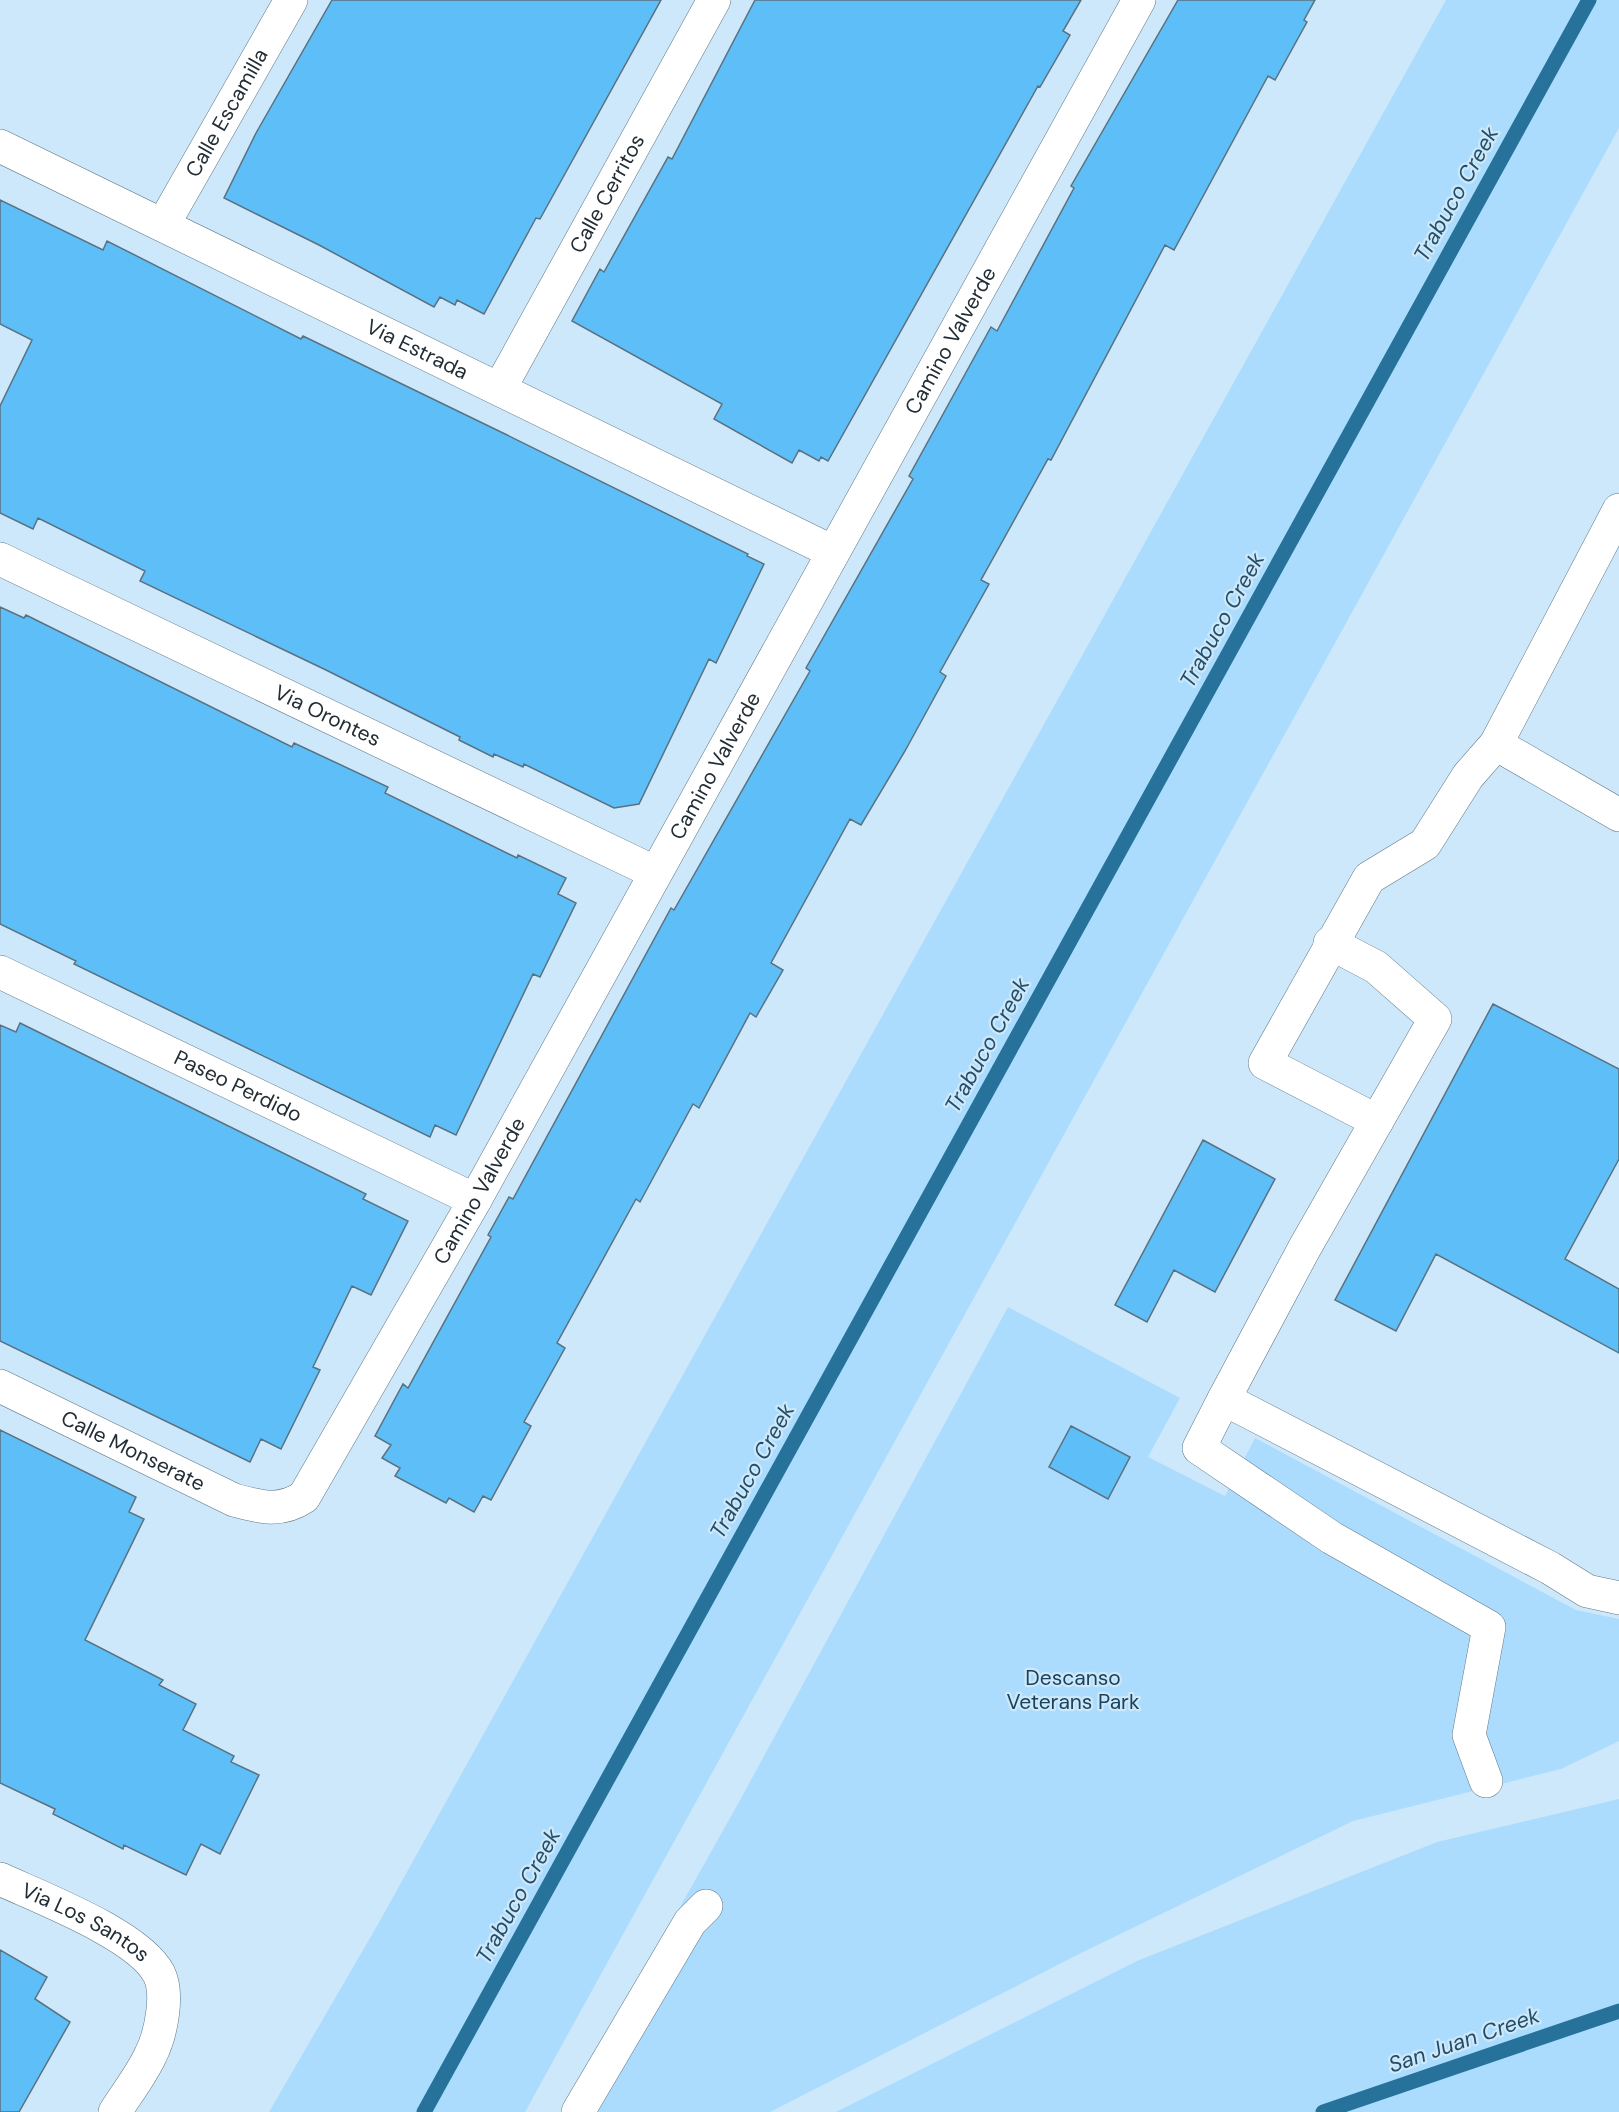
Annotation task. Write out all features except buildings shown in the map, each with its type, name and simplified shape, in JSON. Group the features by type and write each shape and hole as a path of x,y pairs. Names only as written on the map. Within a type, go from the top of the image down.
{"street":[{"name":"Calle Escamilla","path":"163,225 291,0"},
{"name":"Calle Cerritos","path":"500,388 714,0"},
{"name":"Camino Valverde","path":"269,1509 291,1505 304,1497 312,1484 475,1200 654,872 1139,0"},
{"name":"Via Estrada","path":"0,146 833,552"},
{"path":"1377,1121 1265,1063 1369,878 1425,844 1468,776 1496,744 1619,510"},
{"name":"Via Orontes","path":"0,559 654,872"},
{"path":"1496,744 1619,814"},
{"path":"1330,944 1376,967 1435,1019 1304,1249 1199,1448 1332,1538 1489,1627 1469,1735 1486,1781"},
{"name":"Paseo Perdido","path":"0,972 475,1200"},
{"name":"Calle Monserate","path":"0,1386 234,1500 269,1509"},
{"path":"1224,1399 1550,1568 1587,1591 1619,1598"},
{"name":"Via Los Santos","path":"0,1879 120,1937 153,1964 161,1977 163,2017 151,2054 115,2112"},
{"path":"578,2112 690,1922 706,1906"}],"green space":[{"path":"1446,0 1619,0 1619,128 525,2112 269,2112 377,1926"},
{"name":"Descanso Veterans Park","path":"1008,1307 1180,1398 1148,1457 1225,1496 1255,1438 1576,1610 1619,1619 1619,1741 1561,1769 1353,1821 1081,1953 770,2112 565,2112 739,1802"},
{"path":"1619,1799 1619,2112 836,2112 1137,1961 1437,1842"}],"waterway":[{"name":"Trabuco Creek","path":"424,2112 1589,0"},
{"name":"San Juan Creek","path":"1323,2112 1619,2011"}]}
